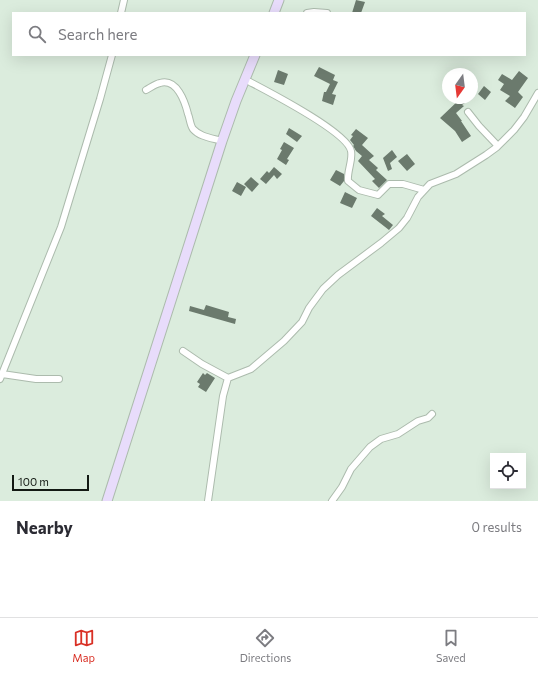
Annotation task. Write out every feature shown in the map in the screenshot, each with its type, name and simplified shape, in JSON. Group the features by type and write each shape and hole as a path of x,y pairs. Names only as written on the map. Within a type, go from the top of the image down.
{"main road":[{"path":"274,12 279,0"},
{"path":"107,501 222,141 236,101 255,56"}],"street":[{"path":"121,12 124,0"},
{"path":"59,379 1,377 61,227 112,56"},
{"path":"146,90 164,82 174,86 179,92 188,112 192,128 203,136 222,141"},
{"path":"250,82 331,129 345,141 351,151 347,174 348,181 359,190 378,195 389,184 403,184 424,190"},
{"path":"183,351 202,364 228,378 251,369 284,341 302,322 309,308 323,289 338,275 399,228 407,218 418,197 430,184 456,174 498,146 514,130 524,117 538,93"},
{"path":"468,112 498,146"},
{"path":"208,501 223,396 228,378"},
{"path":"332,501 342,487 351,469 370,447 381,439 398,434 418,421 428,418 432,414"}],"building":[{"path":"356,0 365,2 361,12 352,12"},
{"path":"319,67 335,75 333,80 338,82 332,94 336,95 333,105 322,101 324,92 326,92 330,84 314,76"},
{"path":"278,70 288,74 284,85 274,82"},
{"path":"519,71 528,78 518,92 523,97 515,108 505,101 510,96 500,90 504,84 498,80 502,74 512,80"},
{"path":"484,86 491,92 485,100 478,94"},
{"path":"455,104 463,104 462,105 464,106 456,113 471,136 462,142 455,131 440,118"},
{"path":"289,128 302,136 297,142 286,134"},
{"path":"356,129 368,138 362,145 374,156 369,160 378,168 376,170 387,180 379,188 372,181 375,179 358,161 362,156 356,151 350,140 353,136 351,135"},
{"path":"284,142 294,148 287,159 289,160 286,165 277,159"},
{"path":"392,150 397,157 390,163 392,169 388,171 383,158"},
{"path":"407,154 415,164 407,171 398,161"},
{"path":"274,167 282,174 277,179 274,175 266,184 260,179 267,171 269,173"},
{"path":"336,170 344,174 344,181 340,186 330,180"},
{"path":"251,177 259,184 252,192 244,184"},
{"path":"237,182 246,187 241,196 232,191"},
{"path":"345,192 357,198 352,208 340,203"},
{"path":"377,208 385,214 382,216 393,225 389,230 371,216"},
{"path":"206,305 229,312 228,317 236,319 235,324 189,311 190,306 204,310"},
{"path":"203,373 205,375 207,373 215,378 206,392 198,387 200,384 197,382"}]}
